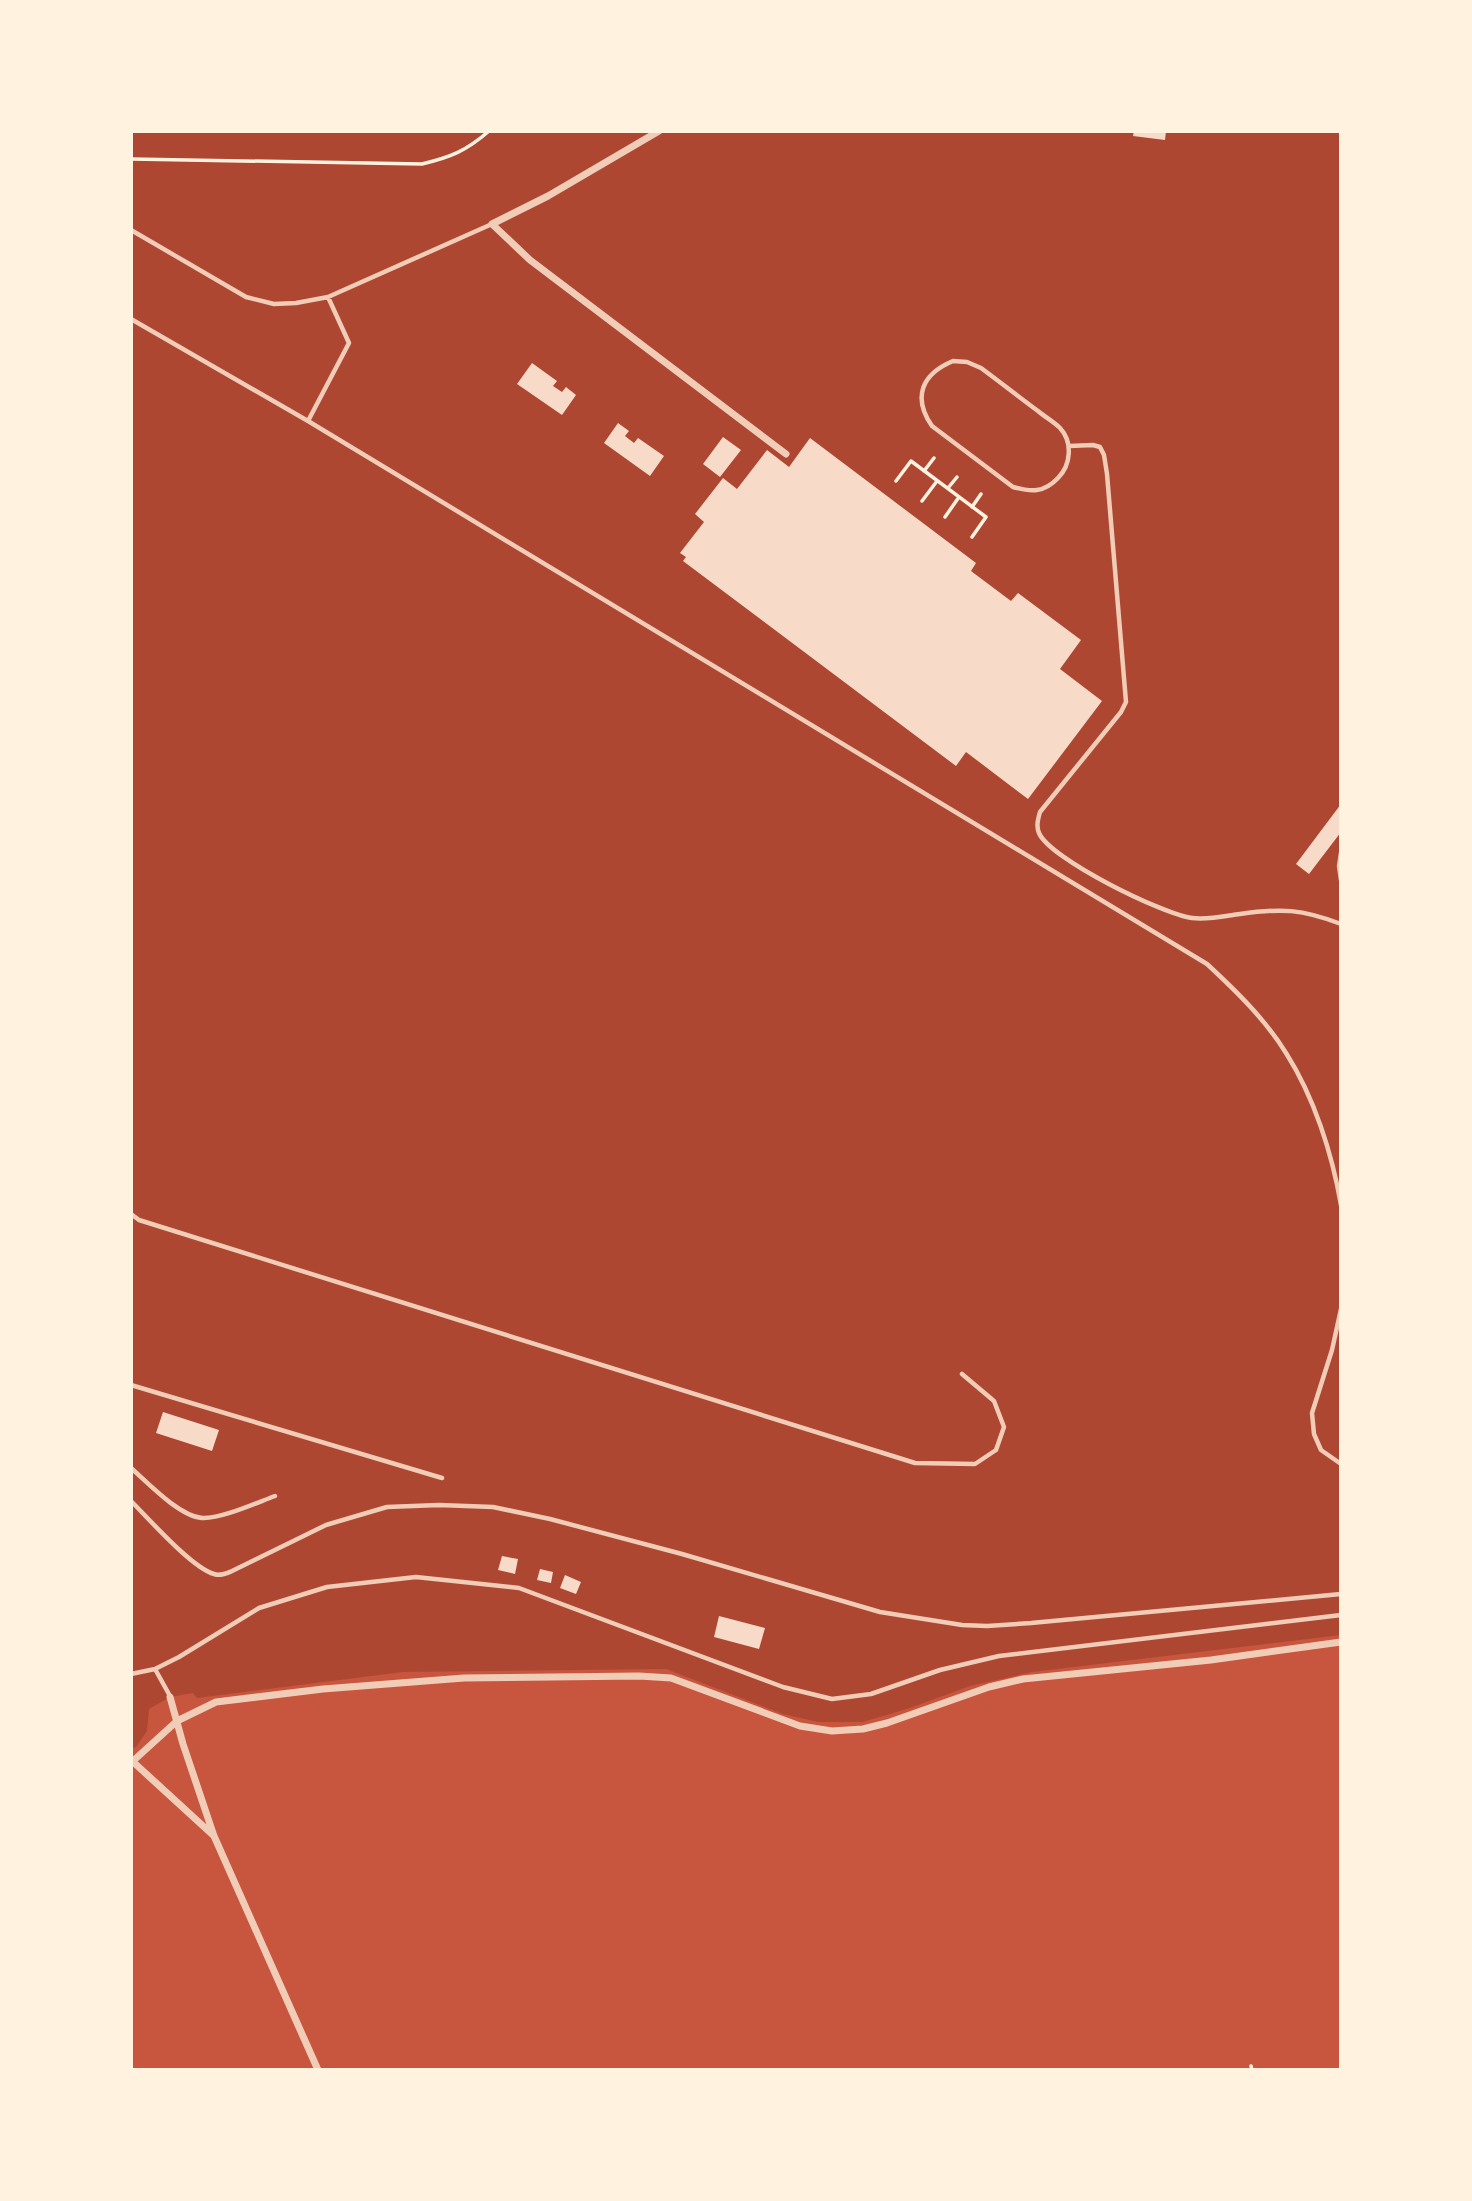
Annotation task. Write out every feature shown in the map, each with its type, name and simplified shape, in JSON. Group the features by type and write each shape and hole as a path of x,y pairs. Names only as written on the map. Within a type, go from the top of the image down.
{"street":[{"path":"659,131 548,197 492,224 530,260 786,454"},
{"path":"214,1836 132,1761 177,1721 216,1702 323,1689 464,1678 639,1676 671,1678 800,1726 832,1731 863,1729 887,1723 989,1687 1023,1679 1211,1660 1341,1642"},
{"path":"170,1697 214,1836 318,2070"}],"lane":[{"path":"131,230 246,297 274,304 328,297 492,224"},
{"path":"308,421 349,343 328,297"},
{"path":"131,319 308,421 1207,964 1237,991 1287,1054 1323,1131 1341,1205"},
{"path":"953,361 967,362 981,368 1060,428 1069,446 1067,463 1054,483 1040,491 1013,487 932,426 924,415 922,392 928,378 939,367 953,361"},
{"path":"1069,446 1093,445 1100,447 1104,455 1126,702 1121,712 1040,812 1037,823 1039,834 1049,846 1084,870 1154,907 1178,915 1195,918 1276,910 1298,911 1341,924"},
{"path":"1341,853 1341,880"},
{"path":"131,1214 139,1220 915,1463 975,1464 996,1450 1004,1427 994,1401 962,1374"},
{"path":"1341,1310 1332,1350 1312,1413 1314,1434 1321,1450 1341,1464"},
{"path":"131,1385 442,1478"},
{"path":"131,1468 184,1513 202,1518 235,1511 275,1496"},
{"path":"131,1501 184,1553 211,1573 218,1575 230,1572 326,1525 361,1513 387,1507 439,1505 492,1507 551,1519 880,1612 962,1625 1031,1623 1341,1594"},
{"path":"131,1674 155,1669 179,1657 258,1608 327,1587 416,1577 519,1588 783,1687 832,1699 871,1694 940,1670 999,1656 1341,1615"},
{"path":"155,1669 170,1697"}],"path":[{"path":"131,159 422,164 449,158 489,131"},
{"path":"924,471 934,458"},
{"path":"896,481 911,461 948,488 986,517 972,537"},
{"path":"948,488 957,477"},
{"path":"922,501 937,481"},
{"path":"972,507 981,494"},
{"path":"945,517 960,497"}],"shaded area":[{"path":"131,131 1341,131 1341,1635 1032,1672 970,1686 863,1722 818,1722 783,1714 666,1669 403,1672 197,1698 193,1693 170,1697 149,1709 147,1731 136,1747 131,1748"}],"building":[{"path":"1134,131 1166,131 1165,140 1133,136"},
{"path":"532,363 557,381 553,386 562,392 566,387 576,395 562,415 517,384"},
{"path":"618,423 629,431 625,436 634,443 638,438 664,456 650,476 604,443"},
{"path":"723,437 741,450 720,477 703,464"},
{"path":"810,438 976,563 971,571 1011,601 1018,593 1081,640 1060,669 1102,701 1028,799 966,752 956,766 683,561 686,557 680,553 704,522 695,514 723,478 737,489 767,450 789,467"},
{"path":"1341,804 1341,832 1309,874 1296,864"},
{"path":"163,1412 219,1430 212,1451 156,1433"},
{"path":"502,1556 518,1559 515,1574 498,1570"},
{"path":"540,1569 553,1572 551,1583 537,1580"},
{"path":"565,1575 581,1582 576,1594 560,1588"},
{"path":"719,1616 765,1628 759,1649 714,1637"}]}
